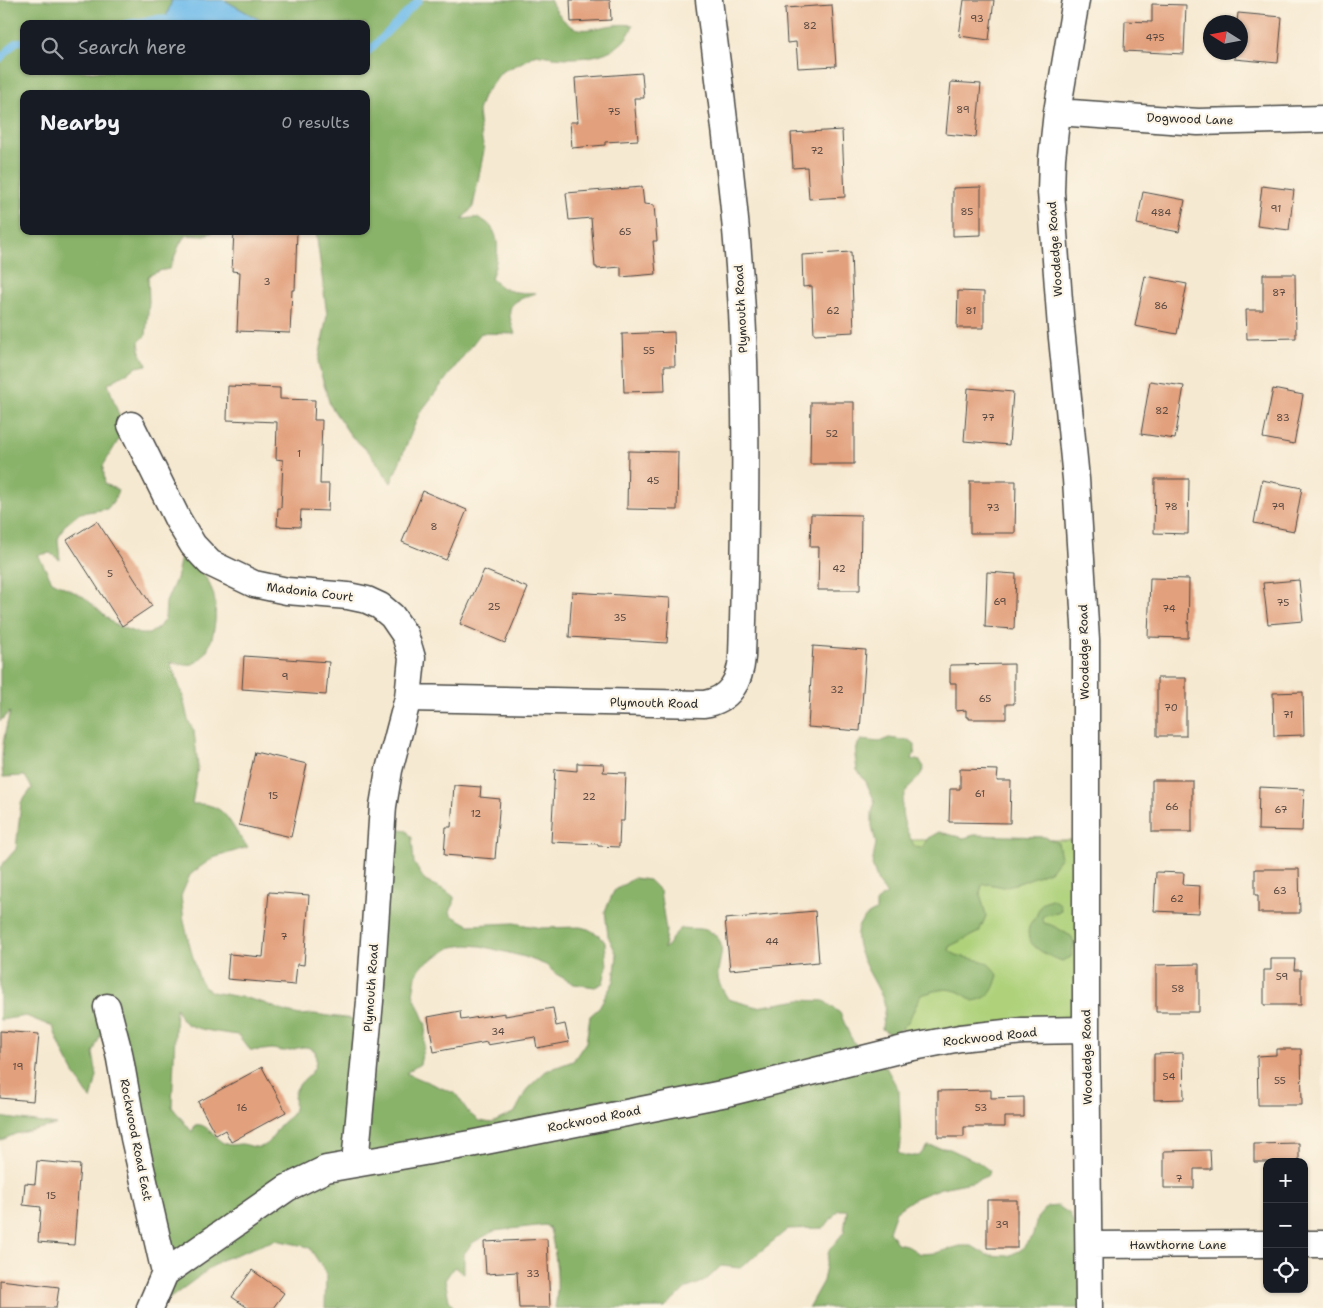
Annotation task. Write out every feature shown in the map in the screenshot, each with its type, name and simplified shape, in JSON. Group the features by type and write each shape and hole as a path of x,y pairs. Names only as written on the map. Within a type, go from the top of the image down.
{"street":[{"name":"Plymouth Road","path":"355,1163 370,1001 383,806 389,770 408,698 704,704 714,703 726,696 739,674 742,657 745,547 744,361 733,191 709,0"},
{"name":"Woodedge Road","path":"1076,0 1057,112 1052,158 1051,192 1061,328 1076,478 1086,640 1086,1030 1089,1308"},
{"name":"Dogwood Lane","path":"1057,112 1198,122 1323,119"},
{"name":"Madonia Court","path":"131,425 178,520 193,545 210,563 254,584 287,591 357,597 380,606 392,616 405,635 412,658 408,698"},
{"name":"Rockwood Road East","path":"107,1007 119,1053 134,1138 165,1273"},
{"name":"Rockwood Road","path":"165,1273 287,1188 326,1170 355,1163 470,1144 727,1093 903,1049 960,1038 1023,1031 1086,1030"},
{"name":"Hawthorne Lane","path":"1089,1245 1263,1244"},
{"path":"1308,1244 1323,1244"},
{"path":"150,1308 165,1273"}],"green space":[{"path":"0,0 172,0 165,20 20,20 20,75 370,75 370,20 260,20 224,0 550,0 559,15 568,24 577,29 633,25 627,37 617,47 605,53 577,58 536,54 501,72 483,96 478,111 484,150 473,207 462,219 478,218 492,228 496,236 497,253 491,278 496,283 506,290 536,293 511,306 510,317 515,334 481,333 419,414 391,483 369,452 351,436 330,405 318,364 327,315 317,235 370,235 370,90 20,90 20,235 186,235 169,269 148,276 149,302 146,335 139,342 141,354 147,365 137,367 108,384 122,424 119,439 103,466 105,484 118,490 115,499 107,509 80,513 64,526 58,539 60,560 50,553 38,555 52,581 84,597 115,625 140,634 149,634 159,627 165,618 166,602 176,579 183,548 203,573 212,590 215,621 210,644 205,654 198,661 189,665 170,662 182,693 188,720 194,731 198,767 192,804 204,804 221,811 248,847 213,858 200,867 190,875 181,896 190,947 199,978 204,987 212,992 246,998 300,1015 314,1014 353,1019 360,1015 388,837 397,828 406,830 412,838 414,863 425,881 445,890 454,897 454,904 450,911 451,915 469,925 514,923 541,928 580,927 599,935 605,942 607,966 603,983 595,987 574,984 556,974 546,965 525,957 481,946 452,947 421,966 416,976 413,994 426,1025 424,1046 420,1064 406,1073 456,1094 469,1113 479,1121 492,1123 515,1112 527,1089 546,1071 573,1061 586,1042 590,1016 598,1009 614,981 617,955 608,936 605,911 614,891 634,878 649,880 660,891 666,931 664,949 682,928 706,930 716,935 720,940 721,952 718,980 728,999 757,1007 800,1000 824,1001 840,1013 850,1036 865,1059 886,1067 899,1091 901,1142 898,1153 905,1156 919,1156 928,1146 950,1149 978,1162 990,1171 987,1176 972,1182 941,1188 915,1198 896,1211 889,1231 897,1243 906,1245 920,1254 935,1253 960,1246 972,1246 987,1255 1008,1256 1021,1250 1033,1235 1037,1218 1047,1207 1058,1206 1070,1214 1079,1238 1089,1308 808,1308 823,1281 829,1250 844,1232 847,1210 838,1210 824,1228 788,1229 740,1268 721,1266 705,1281 685,1289 665,1308 555,1308 557,1289 556,1258 550,1229 545,1225 494,1231 472,1243 464,1254 464,1274 454,1267 445,1280 449,1300 454,1308 325,1308 326,1273 309,1247 275,1240 221,1260 169,1299 165,1273 101,1034 93,1053 97,1076 91,1100 69,1065 53,1027 26,1016 0,1020 0,867 16,849 21,803 32,788 25,776 3,777 3,744 10,712 0,721","holes":["176,1008 188,1025 194,1027 238,1035 250,1050 271,1049 288,1051 307,1047 315,1051 315,1065 296,1090 291,1116 279,1126 268,1144 257,1147 243,1144 226,1144 204,1126 200,1125 195,1125 192,1132 172,1107"]},
{"path":"889,738 911,741 915,744 915,752 912,759 920,761 924,767 920,776 905,793 902,808 905,825 915,847 922,848 928,838 939,832 964,838 974,835 1045,837 1058,843 1061,857 1050,871 1019,883 1003,887 989,884 982,885 980,893 986,916 979,932 950,946 949,950 957,955 987,963 993,969 998,975 995,985 988,996 973,1001 959,992 948,989 921,995 908,1022 898,1032 888,1033 882,1029 884,1002 860,953 857,940 858,929 864,919 876,911 876,903 887,894 879,885 872,865 876,843 872,826 872,812 875,802 866,782 857,770 855,756 861,740 879,742"},
{"path":"899,840 1086,840 1086,1030 903,1049"},
{"path":"1052,899 1060,904 1061,910 1058,913 1044,915 1042,918 1044,923 1071,936 1074,943 1071,957 1062,961 1049,956 1032,944 1028,932 1030,924 1036,917 1040,906"},
{"path":"0,1117 57,1125 15,1134 0,1141"}],"water":[{"path":"172,0 224,0 260,20 165,20"}],"building":[{"path":"570,0 610,0 611,20 571,22"},
{"path":"964,0 994,0 989,40 959,36"},
{"path":"1152,4 1186,5 1184,54 1124,51 1125,21 1152,22"},
{"path":"832,5 836,66 798,68 796,42 787,43 785,8"},
{"path":"1238,13 1282,17 1278,63 1245,60 1248,60 1248,15 1238,15"},
{"path":"642,73 644,98 634,98 638,140 605,142 605,145 572,148 570,122 578,122 575,78"},
{"path":"951,82 981,84 976,137 946,134"},
{"path":"842,130 845,197 809,199 807,167 793,168 791,133"},
{"path":"1262,186 1294,190 1289,230 1257,226"},
{"path":"642,187 644,204 654,205 657,241 653,241 656,274 621,277 621,267 597,269 595,267 591,218 569,220 566,193"},
{"path":"981,187 981,235 953,236 953,188"},
{"path":"1143,192 1185,200 1179,232 1137,224"},
{"path":"234,235 297,235 295,290 292,290 290,333 237,331 240,272 232,271"},
{"path":"851,252 854,332 814,334 812,286 803,287 802,255"},
{"path":"1263,274 1295,274 1296,338 1247,339 1246,310 1263,310"},
{"path":"1145,276 1187,284 1177,334 1135,326"},
{"path":"958,291 984,292 984,328 957,328"},
{"path":"674,332 675,366 664,366 665,391 624,392 622,334"},
{"path":"1150,381 1184,386 1175,439 1141,434"},
{"path":"228,386 280,388 280,399 315,400 314,420 322,420 320,484 329,484 328,511 301,510 300,527 277,526 278,508 281,508 283,460 276,459 277,422 227,420"},
{"path":"968,388 1013,392 1009,445 964,441"},
{"path":"1273,389 1303,395 1294,444 1263,438"},
{"path":"811,402 854,402 854,464 810,464"},
{"path":"628,451 678,452 677,510 627,509"},
{"path":"1155,479 1189,479 1188,534 1154,533"},
{"path":"1262,480 1302,488 1294,531 1254,523"},
{"path":"970,481 1016,481 1015,533 970,533"},
{"path":"423,491 467,510 446,560 402,542"},
{"path":"811,514 861,515 860,590 818,590 819,547 810,547"},
{"path":"97,521 152,606 122,626 67,540"},
{"path":"484,570 528,588 505,643 460,624"},
{"path":"987,572 1016,574 1014,629 985,627"},
{"path":"1150,578 1189,579 1188,638 1148,637"},
{"path":"1299,580 1303,621 1268,624 1263,583"},
{"path":"572,592 670,598 667,643 569,637"},
{"path":"813,646 866,650 860,731 808,727"},
{"path":"244,656 329,662 326,695 242,689"},
{"path":"1014,664 1014,704 1006,704 1006,719 969,719 969,717 966,717 966,710 956,711 956,683 950,683 950,665"},
{"path":"1157,678 1186,678 1186,736 1157,736"},
{"path":"1303,692 1304,735 1274,736 1273,693"},
{"path":"255,752 307,764 291,837 239,825"},
{"path":"577,763 604,764 603,772 626,773 624,821 620,821 619,847 551,842 555,769 577,771"},
{"path":"960,769 998,770 997,781 1011,781 1010,823 949,822 950,789 960,789"},
{"path":"1152,780 1192,780 1192,832 1152,832"},
{"path":"454,785 481,787 480,797 500,799 495,859 444,855 446,827 451,827"},
{"path":"1259,787 1304,789 1302,831 1258,830"},
{"path":"1255,869 1299,869 1300,913 1258,913 1258,895 1255,895"},
{"path":"1156,872 1184,873 1183,885 1200,886 1199,913 1154,911"},
{"path":"269,892 309,895 304,965 297,964 295,985 227,979 229,954 263,957"},
{"path":"815,911 819,962 730,970 725,919"},
{"path":"1271,959 1295,959 1294,970 1301,970 1301,1005 1264,1005 1264,970 1271,970"},
{"path":"1199,964 1199,1012 1156,1012 1156,965"},
{"path":"553,1008 556,1026 565,1024 569,1042 537,1048 535,1037 487,1045 487,1042 434,1052 428,1017 460,1011 461,1020 505,1013 505,1016"},
{"path":"0,1031 39,1034 33,1101 0,1098"},
{"path":"1276,1049 1301,1049 1302,1105 1258,1105 1257,1056 1276,1055"},
{"path":"1183,1053 1184,1099 1154,1100 1154,1054"},
{"path":"262,1067 286,1112 231,1142 225,1130 216,1135 198,1102"},
{"path":"991,1090 991,1098 1024,1097 1024,1117 1005,1117 1005,1127 964,1127 964,1137 938,1137 938,1091"},
{"path":"1299,1143 1299,1158 1263,1158 1263,1162 1254,1162 1254,1144"},
{"path":"1210,1150 1211,1169 1194,1169 1194,1188 1164,1188 1164,1151"},
{"path":"37,1161 80,1165 74,1245 38,1242 41,1207 23,1205 25,1183 35,1184"},
{"path":"987,1200 1017,1200 1017,1248 987,1248"},
{"path":"547,1239 550,1308 519,1308 517,1272 486,1274 484,1242"},
{"path":"252,1270 284,1293 273,1308 248,1308 232,1297"},
{"path":"0,1280 59,1287 56,1308 0,1308"}],"waterway":[{"path":"370,50 419,0"},
{"path":"148,20 160,18 169,20"},
{"path":"0,59 16,42 20,42"}]}
